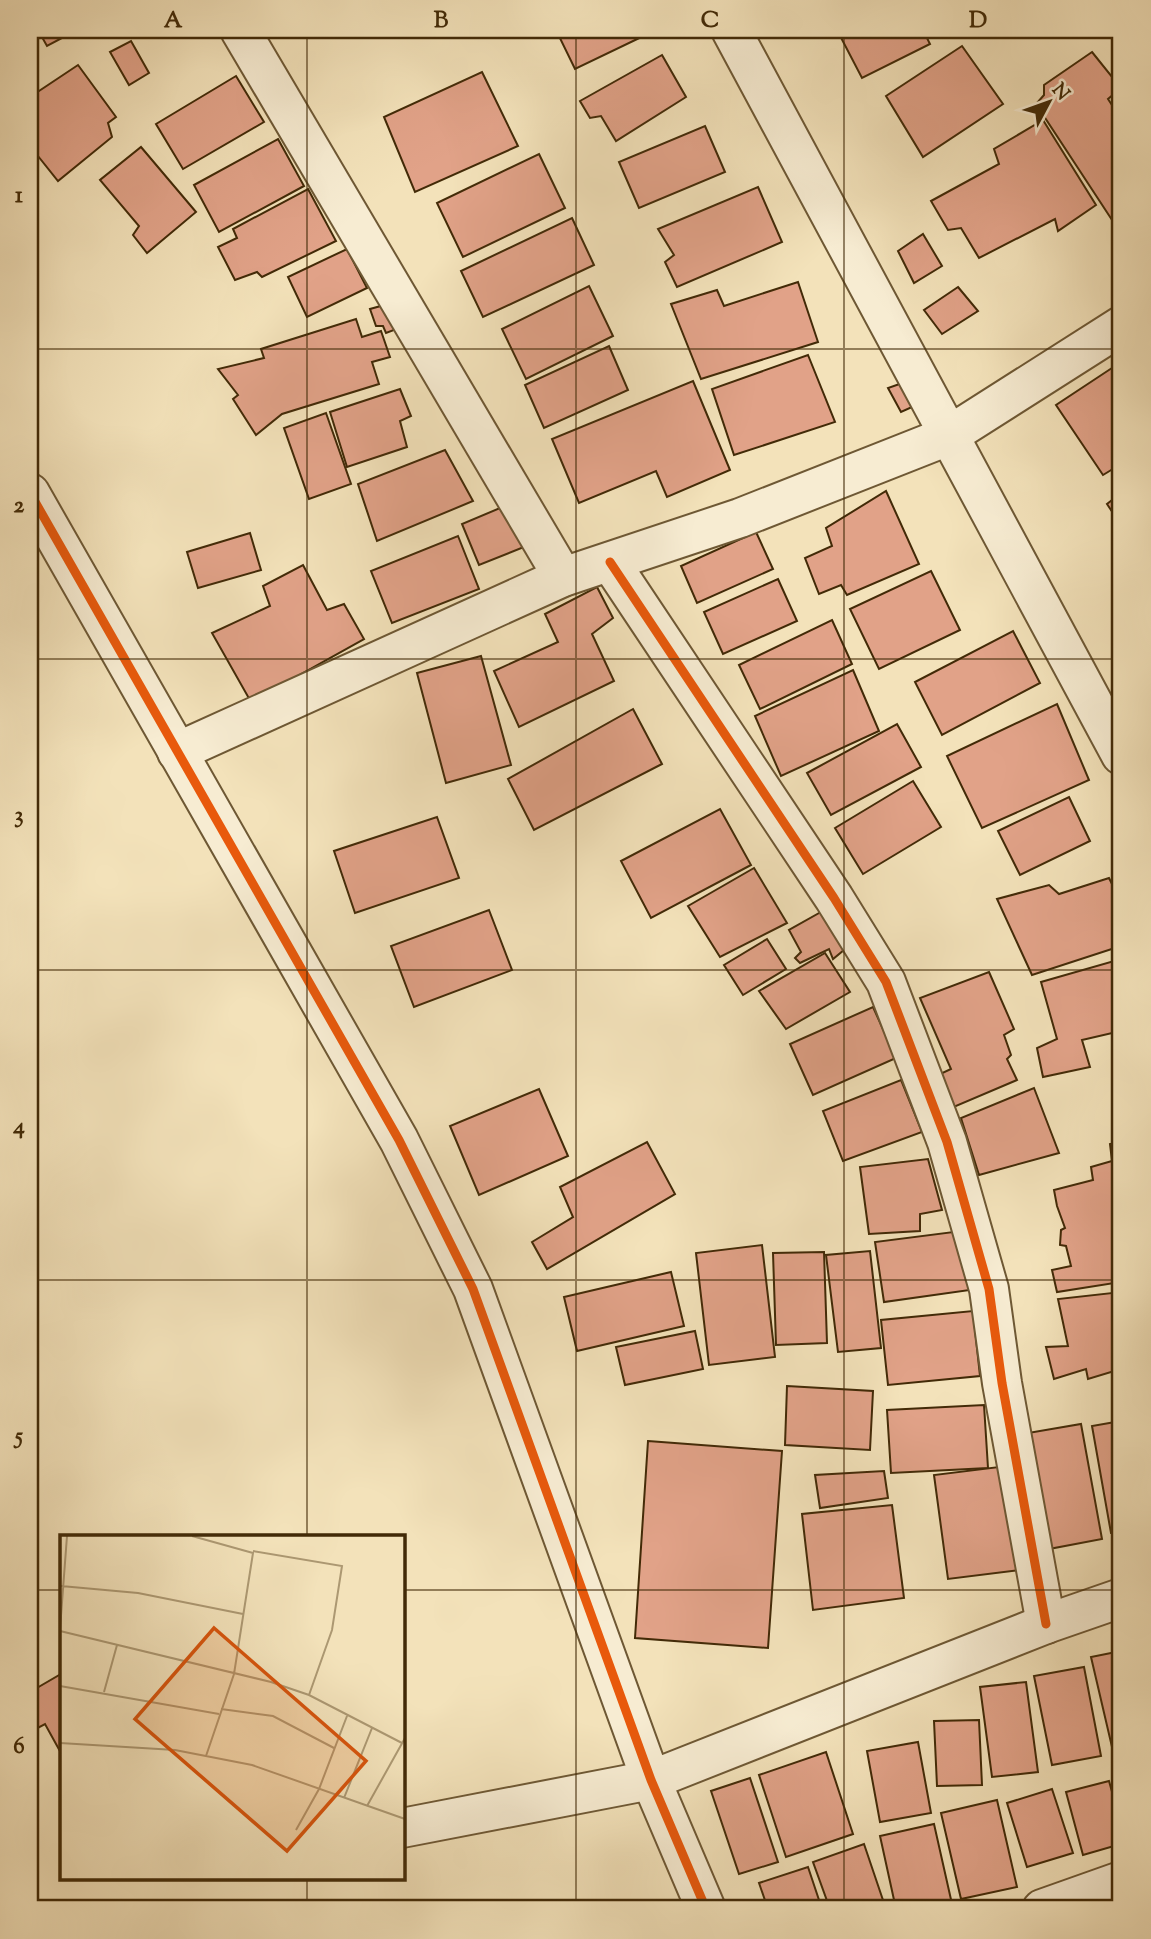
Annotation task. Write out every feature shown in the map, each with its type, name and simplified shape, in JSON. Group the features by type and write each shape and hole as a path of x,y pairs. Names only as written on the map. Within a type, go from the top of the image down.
{"street":[{"path":"240,30 563,577"},
{"path":"731,30 1121,755"},
{"path":"177,752 563,577 740,518 948,436 1121,326"},
{"path":"30,493 399,1140 473,1289 651,1780 706,1909"},
{"path":"610,562 834,898 886,982 947,1142 989,1289 1002,1383 1046,1624"},
{"path":"404,1828 651,1780 1046,1624 1121,1598"},
{"path":"1042,1909 1121,1881"}],"building":[{"path":"38,30 77,30 47,46"},
{"path":"556,30 656,30 575,69"},
{"path":"837,30 923,30 930,44 862,78"},
{"path":"131,41 149,73 129,85 110,52"},
{"path":"962,46 1003,104 923,157 886,96"},
{"path":"1092,52 1121,88 1108,99 1121,119 1121,219 1114,223 1036,104 1044,95 1044,85"},
{"path":"662,55 686,97 616,141 601,116 590,118 580,101"},
{"path":"78,65 116,117 108,123 112,137 58,181 30,146 30,97"},
{"path":"482,72 518,146 415,192 384,117"},
{"path":"236,76 264,122 183,169 156,124"},
{"path":"1043,120 1096,205 1058,231 1055,219 979,258 961,228 948,230 931,201 999,164 994,149"},
{"path":"705,126 725,172 639,208 619,162"},
{"path":"278,139 304,186 219,232 194,185"},
{"path":"141,147 196,212 147,253 133,235 139,226 100,180"},
{"path":"539,154 565,208 463,257 437,203"},
{"path":"758,187 782,242 677,287 665,262 674,255 658,229"},
{"path":"308,189 336,241 262,277 257,272 235,280 218,247 237,238 233,229"},
{"path":"572,218 594,265 483,317 461,271"},
{"path":"923,234 942,266 914,283 898,251"},
{"path":"347,249 367,288 307,317 288,277"},
{"path":"798,282 818,342 701,379 671,304 717,290 724,306"},
{"path":"589,286 613,336 526,379 502,329"},
{"path":"958,287 978,311 942,334 924,310"},
{"path":"395,302 402,327 386,333 383,326 376,326 370,309"},
{"path":"356,319 362,337 381,331 390,357 372,362 379,384 282,414 256,435 233,399 238,395 218,369 264,358 261,349"},
{"path":"609,346 628,390 544,428 525,385"},
{"path":"808,355 835,422 734,455 712,389"},
{"path":"1121,362 1121,464 1103,475 1056,405"},
{"path":"693,381 730,470 667,497 656,471 579,503 552,439"},
{"path":"908,381 921,403 901,412 888,388"},
{"path":"400,389 411,416 400,421 407,447 347,467 330,412"},
{"path":"326,413 351,484 309,499 284,428"},
{"path":"445,450 473,501 377,541 358,484"},
{"path":"886,491 919,564 847,595 841,585 819,594 805,558 832,546 826,528"},
{"path":"1121,493 1121,525 1107,504"},
{"path":"512,503 529,545 479,565 462,524"},
{"path":"756,532 773,569 697,603 681,566"},
{"path":"250,533 261,570 198,588 187,552"},
{"path":"458,536 479,589 392,623 371,571"},
{"path":"303,565 327,610 344,604 364,639 251,702 212,633 270,606 263,586"},
{"path":"931,571 960,630 879,669 850,609"},
{"path":"778,579 797,621 723,654 704,612"},
{"path":"597,587 613,618 592,634 614,681 519,727 494,671 558,642 545,614"},
{"path":"832,620 852,664 760,709 739,665"},
{"path":"1013,631 1040,683 942,735 915,682"},
{"path":"481,656 511,765 446,783 417,673"},
{"path":"853,670 879,731 781,776 755,716"},
{"path":"1057,704 1089,780 982,828 947,756"},
{"path":"633,709 662,764 534,830 508,779"},
{"path":"897,724 921,767 831,815 807,773"},
{"path":"913,781 941,827 863,874 835,828"},
{"path":"1069,797 1090,841 1020,875 998,831"},
{"path":"720,809 751,865 651,918 621,861"},
{"path":"437,817 459,878 355,913 334,851"},
{"path":"754,868 787,923 720,957 688,906"},
{"path":"1109,878 1121,902 1121,946 1032,975 997,899 1049,885 1059,894"},
{"path":"828,908 850,945 833,959 829,949 800,963 795,958 801,952 789,930"},
{"path":"489,910 512,970 414,1007 391,946"},
{"path":"767,939 786,969 743,995 724,965"},
{"path":"825,953 850,992 786,1029 759,991"},
{"path":"1121,959 1121,1031 1082,1040 1090,1067 1043,1077 1037,1048 1057,1039 1041,982"},
{"path":"989,972 1014,1029 1004,1035 1011,1055 1007,1059 1017,1080 949,1109 938,1075 951,1069 920,998"},
{"path":"873,1007 896,1058 813,1095 790,1044"},
{"path":"901,1080 922,1132 843,1161 823,1111"},
{"path":"1034,1088 1059,1153 979,1175 961,1118"},
{"path":"539,1089 568,1156 479,1195 450,1126"},
{"path":"647,1142 675,1194 547,1269 532,1242 573,1217 560,1187"},
{"path":"1121,1142 1121,1282 1057,1292 1052,1270 1071,1266 1066,1246 1060,1245 1061,1230 1065,1228 1054,1190 1093,1180 1091,1167 1112,1161 1110,1144"},
{"path":"928,1159 942,1210 920,1214 920,1231 869,1234 860,1167"},
{"path":"969,1230 977,1289 884,1302 875,1242"},
{"path":"762,1245 775,1357 709,1365 696,1253"},
{"path":"870,1251 881,1348 838,1352 826,1255"},
{"path":"824,1252 827,1343 776,1345 773,1253"},
{"path":"671,1272 684,1326 577,1351 564,1297"},
{"path":"1121,1292 1121,1369 1088,1379 1086,1369 1054,1379 1046,1347 1068,1346 1058,1299"},
{"path":"973,1311 980,1376 888,1385 881,1320"},
{"path":"695,1331 703,1369 625,1385 616,1347"},
{"path":"787,1386 873,1391 870,1450 785,1445"},
{"path":"984,1405 988,1468 891,1473 887,1410"},
{"path":"1121,1421 1121,1532 1111,1533 1092,1426"},
{"path":"1081,1424 1102,1539 1049,1549 1028,1433"},
{"path":"648,1441 782,1451 768,1648 635,1638"},
{"path":"1007,1466 1020,1570 948,1579 934,1475"},
{"path":"884,1471 888,1498 820,1508 815,1475"},
{"path":"892,1505 904,1598 813,1610 802,1514"},
{"path":"1121,1651 1121,1744 1112,1747 1091,1657"},
{"path":"1084,1667 1101,1756 1052,1765 1034,1676"},
{"path":"60,1675 60,1751 45,1724 30,1732 30,1692"},
{"path":"1026,1682 1038,1772 992,1777 980,1687"},
{"path":"979,1720 982,1785 937,1786 934,1721"},
{"path":"918,1742 931,1813 880,1822 867,1751"},
{"path":"826,1752 853,1834 786,1857 759,1775"},
{"path":"750,1778 778,1862 739,1874 711,1791"},
{"path":"1109,1781 1121,1824 1121,1844 1083,1855 1066,1792"},
{"path":"1052,1789 1073,1853 1027,1867 1007,1803"},
{"path":"997,1800 1017,1887 961,1899 941,1813"},
{"path":"934,1824 952,1904 928,1909 896,1909 880,1836"},
{"path":"864,1844 886,1909 830,1909 813,1862"},
{"path":"808,1867 822,1909 768,1909 759,1883"}],"cycle path":[{"path":"30,493 399,1140 473,1289 651,1780 706,1909"},
{"path":"610,562 834,898 886,982 947,1142 989,1289 1002,1383 1046,1624"}]}
